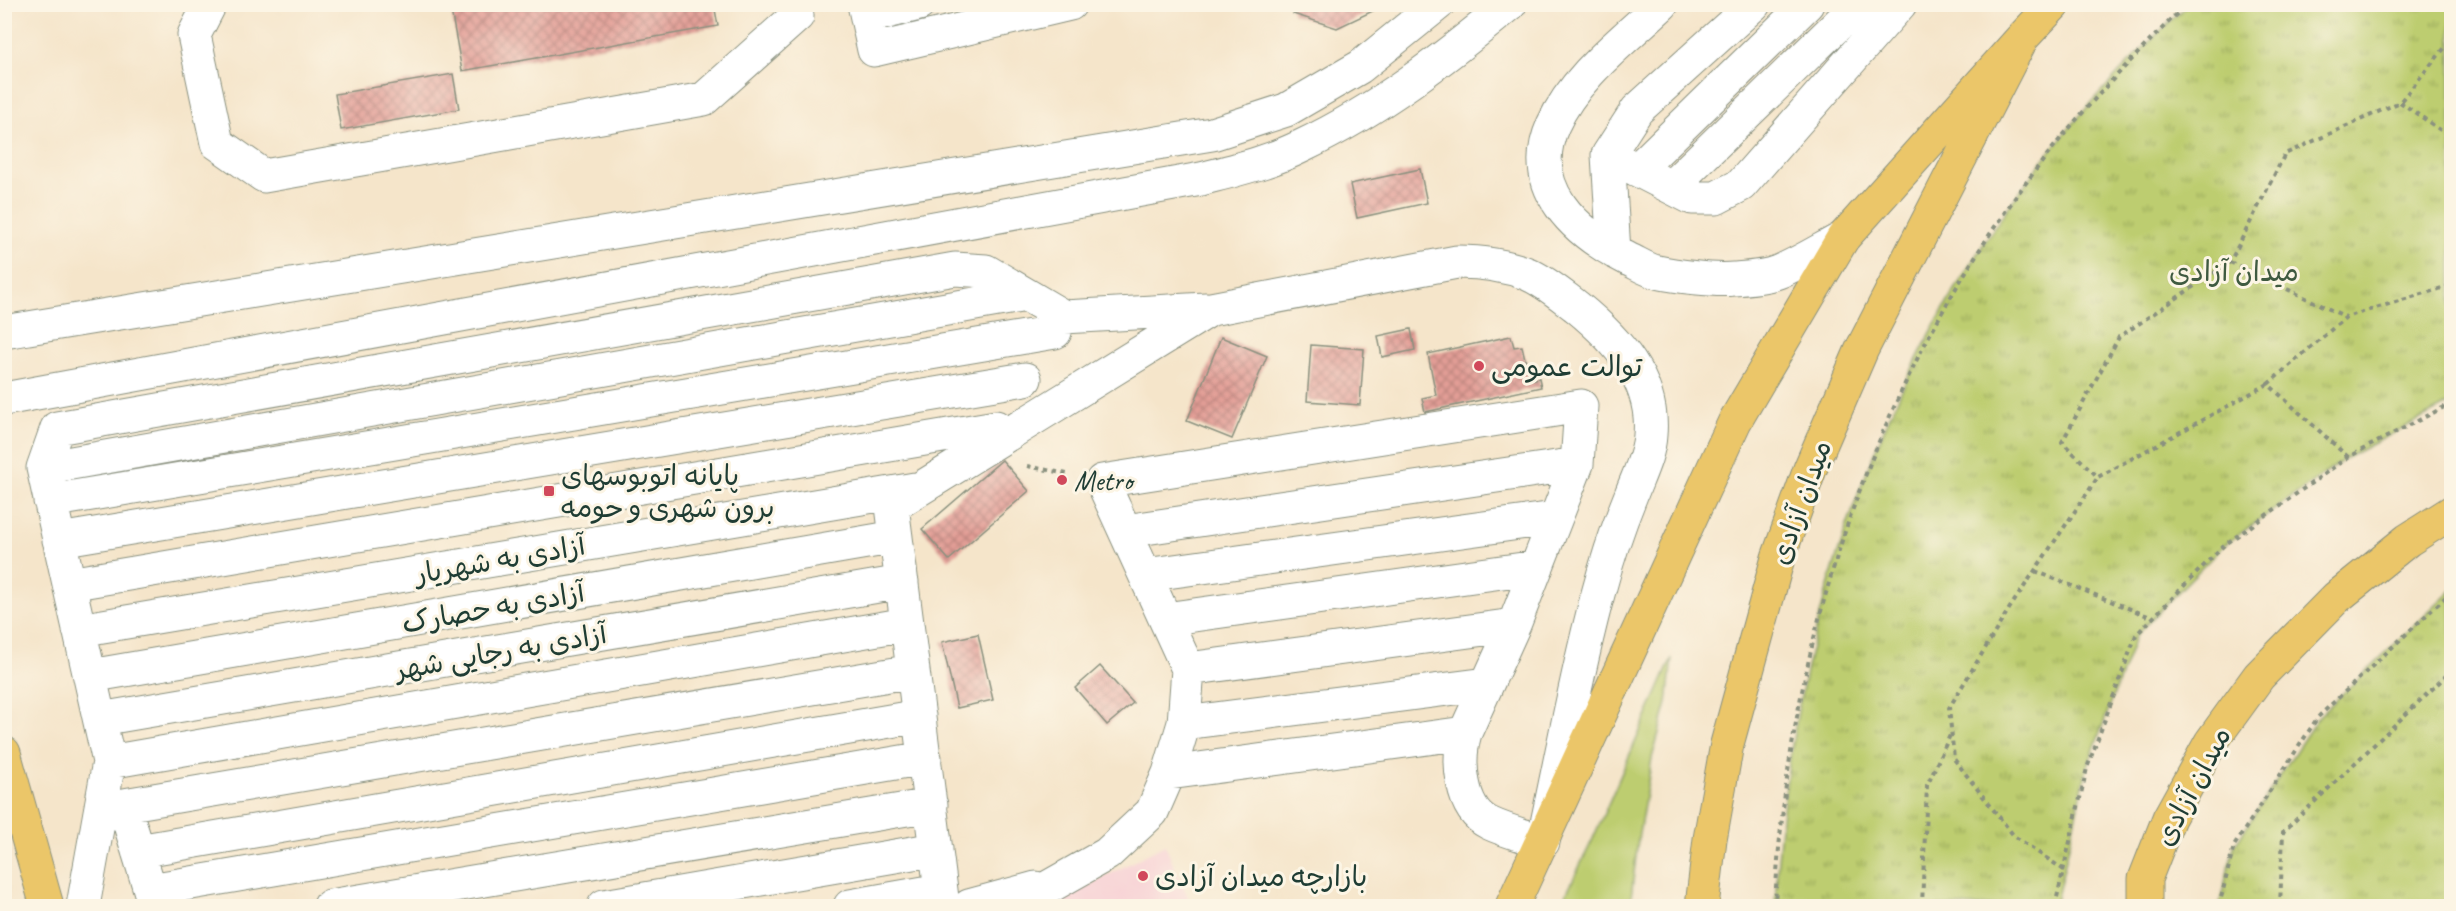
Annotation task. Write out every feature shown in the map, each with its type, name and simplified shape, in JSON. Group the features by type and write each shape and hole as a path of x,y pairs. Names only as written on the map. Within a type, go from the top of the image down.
{"main road":[{"name":"میدان آزادی","path":"1702,906 1710,839 1730,733 1778,558 1810,469 1862,349 2022,38 2054,4"},
{"path":"1512,906 1735,421 1843,238 2022,38"},
{"name":"میدان آزادی","path":"2124,906 2145,893 2169,818 2211,742 2259,676 2336,598 2408,540 2451,512"},
{"path":"4,753 47,906"}],"lane":[{"path":"210,4 194,35 217,143 264,176 704,99 797,16 795,4"},
{"path":"919,4 865,11 874,50 1070,4"},
{"path":"4,332 1212,134 1286,110 1360,67 1438,4"},
{"path":"4,399 1201,179 1266,161 1302,146 1376,105 1459,46 1510,4"},
{"path":"1662,4 1578,84 1553,126 1544,159 1550,189 1562,211 1582,230 1614,252 1655,272 1732,280 1777,273 1843,238"},
{"path":"1614,252 1608,154 1637,110 1754,4"},
{"path":"1637,170 1806,4"},
{"path":"1671,188 1859,4"},
{"path":"1608,154 1692,198 1716,198 1741,185 1900,4"},
{"path":"51,501 1059,324 1211,309 1457,262 1491,264 1528,274 1549,286 1594,321 1612,339 1632,364 1646,393 1651,434 1647,452 1598,594 1543,842 1487,822 1479,814 1469,799 1463,783 1460,750 1465,733 1514,625 1577,464 1581,406 1102,481 1188,669 1184,723 1169,773 1152,813 1107,854 1015,906"},
{"path":"83,906 109,762 43,468 1026,295 1059,324"},
{"path":"951,901 936,849 894,521 921,488 1001,431 1211,309"},
{"path":"1001,431 1025,379 1059,324"},
{"path":"59,540 1025,379"},
{"path":"69,584 1001,431"},
{"path":"1125,531 1577,464"},
{"name":"آزادی به شهریار","path":"79,630 921,488"},
{"path":"1145,575 1555,518"},
{"name":"آزادی به حصارک","path":"90,676 894,521"},
{"path":"1165,619 1537,567"},
{"name":"آزادی به رجایی شهر","path":"100,720 902,582"},
{"path":"109,762 907,624"},
{"path":"1188,669 1514,625"},
{"path":"913,671 124,805 152,898 924,758"},
{"path":"1184,723 1487,684"},
{"path":"138,851 919,716"},
{"path":"1169,773 1465,733"},
{"path":"330,906 931,805"},
{"path":"604,906 936,849"},
{"path":"850,906 951,901 1058,882"}],"path":[{"path":"1775,906 1778,844 1789,756 1805,670 1830,574 1855,501 1888,419 1927,340 1972,263 2021,191 2076,121 2129,61 2187,4"},
{"path":"2098,477 2062,442 2119,337 2230,262 2285,154 2400,102 2451,39"},
{"path":"2400,102 2451,138"},
{"path":"2230,262 2346,317"},
{"path":"2064,870 2014,836 1954,759 1950,708 2009,609 2098,477 2268,384 2346,317 2451,285"},
{"path":"2268,384 2348,457"},
{"path":"2055,906 2087,768 2136,635 2223,546 2348,457 2451,403"},
{"path":"1021,465 1102,481"},
{"path":"2035,571 2153,618"},
{"path":"2219,906 2234,846 2318,717 2451,591"},
{"path":"2280,906 2283,832 2451,670"},
{"path":"1922,906 1926,785 1952,731"}],"shaded area":[{"name":"بازارچه میدان آزادی","path":"1165,845 1192,906 1049,906"}],"green space":[{"name":"میدان آزادی","path":"2187,5 2451,5 2451,403 2348,457 2223,546 2136,635 2087,768 2055,906 1775,906 1784,799 1802,693 1827,589 1861,487 1903,389 1952,294 2011,204 2077,119 2131,60"},
{"path":"2451,591 2451,906 2219,906 2234,846 2318,717"},
{"path":"1672,658 1667,703 1652,758 1638,839 1630,906 1560,906 1592,841"}],"building":[{"path":"483,4 714,4 718,26 462,71 451,10"},
{"path":"1289,4 1379,4 1377,9 1337,28 1293,14"},
{"path":"453,74 459,109 341,130 335,94"},
{"path":"1420,169 1427,203 1357,218 1350,184"},
{"path":"1411,329 1415,350 1382,357 1378,336"},
{"name":"توالت عمومی","path":"1511,336 1514,347 1522,346 1530,380 1539,378 1541,387 1425,412 1422,398 1436,395 1428,354"},
{"path":"1221,337 1267,356 1232,439 1187,421"},
{"path":"1311,345 1364,349 1360,405 1307,401"},
{"path":"1002,460 1029,491 949,560 922,529"},
{"path":"978,634 993,700 957,708 942,642"},
{"path":"1100,666 1133,703 1107,725 1075,688"}],"place":[{"name":"توالت عمومی","path":"1479,366"},
{"name":"Metro","path":"1062,480"},
{"name":"پایانه اتوبوسهای برون شهری و حومه","path":"549,491"},
{"name":"بازارچه میدان آزادی","path":"1143,876"}]}
